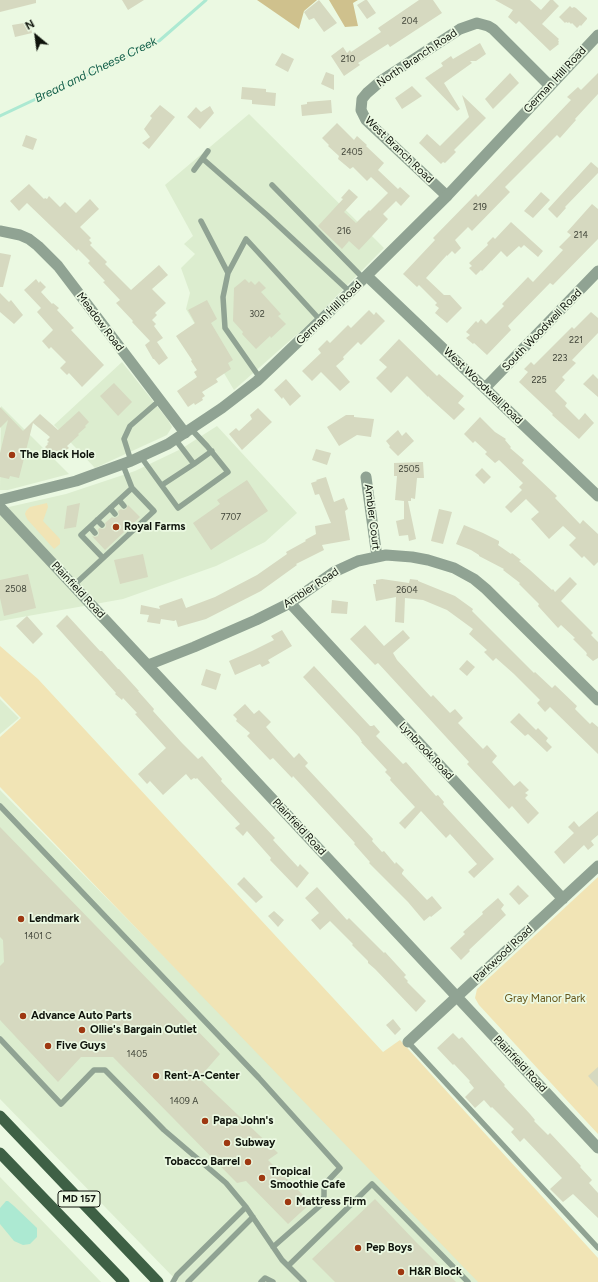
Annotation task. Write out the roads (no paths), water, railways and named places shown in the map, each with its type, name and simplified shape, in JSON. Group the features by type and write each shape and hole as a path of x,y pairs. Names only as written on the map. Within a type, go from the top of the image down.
{"main road":[{"name":"MD 157","path":"0,1116 158,1282"},
{"name":"MD 157","path":"0,1153 124,1282"}],"street":[{"name":"North Branch Road","path":"362,99 382,80 460,29 477,23 493,29 550,86"},
{"name":"German Hill Road","path":"0,500 76,481 132,461 175,439 222,408 260,378 366,277 447,196 598,35"},
{"name":"West Branch Road","path":"362,99 361,110 366,120 447,196"},
{"name":"Meadow Road","path":"0,231 20,235 29,240 38,246 58,266 160,400 188,431"},
{"name":"South Woodwell Road","path":"485,388 598,271"},
{"name":"West Woodwell Road","path":"366,277 598,496"},
{"name":"Ambler Court","path":"366,477 377,557"},
{"name":"Plainfield Road","path":"0,506 598,1148"},
{"name":"Ambler Road","path":"148,665 217,638 290,603 334,572 358,561 377,557 399,556 428,560 454,568 474,579 486,589 598,700"},
{"name":"Lynbrook Road","path":"290,603 563,899"},
{"name":"Parkwood Road","path":"408,1042 598,866"}],"lane":[{"path":"194,170 208,152"},
{"path":"203,159 267,215 350,292"},
{"path":"272,185 366,277"},
{"path":"201,220 228,273"},
{"path":"260,378 225,328 223,297 228,273 246,239 321,321"},
{"path":"74,585 103,558 130,529 154,511 132,488 132,461 124,439 130,426 160,400"},
{"path":"132,461 162,485 178,508 228,472 212,452 188,431"},
{"path":"175,439 194,464"},
{"path":"162,485 212,452"},
{"path":"103,558 81,535 132,488"},
{"path":"119,500 124,506"},
{"path":"110,508 115,514"},
{"path":"97,520 102,526"},
{"path":"90,527 95,533"},
{"path":"0,806 259,1078 340,1168 324,1185 322,1204 273,1247"},
{"path":"0,1039 61,1104 94,1070 105,1070 164,1130 226,1183 246,1207 282,1260 304,1282"},
{"path":"408,1042 598,1248"},
{"path":"288,1266 372,1184 468,1282"},
{"path":"173,1282 177,1275 246,1207"},
{"path":"188,1282 253,1218"},
{"path":"261,1282 265,1278 273,1282"}],"waterway":[{"name":"Bread and Cheese Creek","path":"0,116 159,41 206,0"}],"place":[{"name":"The Black Hole","path":"12,455"},
{"name":"Royal Farms","path":"116,527"},
{"name":"Lendmark","path":"21,919"},
{"name":"Advance Auto Parts","path":"23,1016"},
{"name":"Ollie's Bargain Outlet","path":"82,1030"},
{"name":"Five Guys","path":"48,1046"},
{"name":"Rent-A-Center","path":"156,1076"},
{"name":"Papa John's","path":"205,1121"},
{"name":"Subway","path":"227,1143"},
{"name":"Tobacco Barrel","path":"248,1162"},
{"name":"Tropical Smoothie Cafe","path":"262,1178"},
{"name":"Mattress Firm","path":"288,1202"},
{"name":"Pep Boys","path":"358,1248"},
{"name":"H&R Block","path":"401,1272"}],"park label":[{"name":"Gray Manor Park","path":"545,999"}]}
